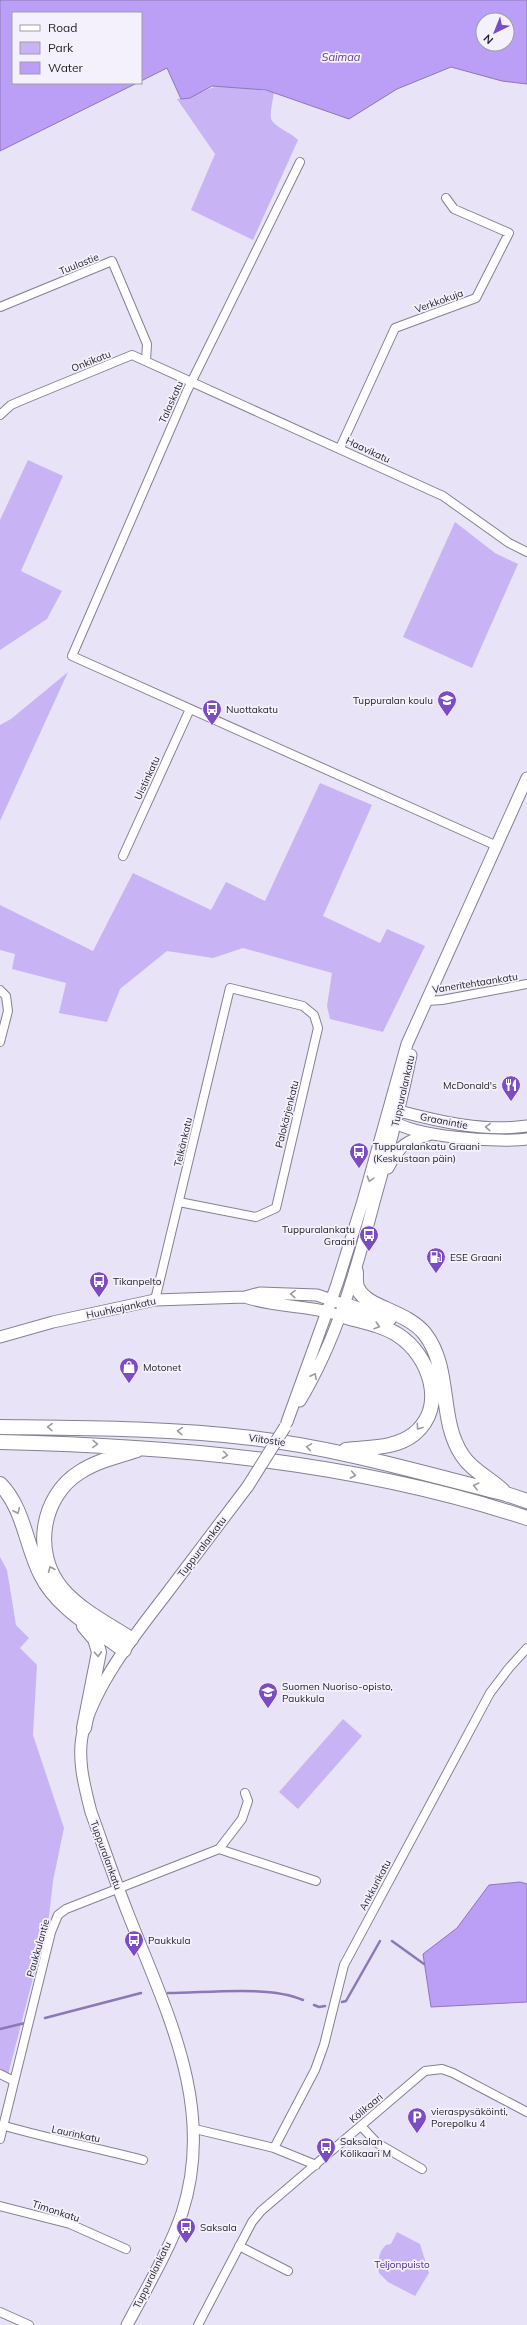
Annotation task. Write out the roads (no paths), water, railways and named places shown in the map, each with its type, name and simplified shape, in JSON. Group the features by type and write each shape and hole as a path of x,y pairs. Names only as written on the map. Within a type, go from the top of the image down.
{"highway":[{"path":"356,1272 357,1288 362,1297 411,1320 425,1334 434,1351 443,1378 451,1430 462,1455 471,1466 494,1482 506,1494"},
{"path":"337,1311 392,1320 413,1333 426,1348 443,1378"},
{"path":"334,1451 391,1445 414,1433 424,1420 431,1405 432,1389 429,1374 421,1358 410,1344 396,1334 379,1326 337,1311"},
{"name":"Viitostie","path":"0,1427 176,1431 252,1438 334,1451 506,1494 527,1501"},
{"name":"Viitostie","path":"0,1442 146,1448 218,1454 331,1471 429,1491 491,1506 527,1518"},
{"path":"128,1644 73,1601 61,1588 50,1570 45,1552 44,1532 48,1514 55,1497 80,1472 95,1464 146,1448"},
{"path":"0,1484 17,1510 41,1576 58,1599 128,1644"},
{"path":"28,1541 33,1561 42,1584 57,1603 84,1626 98,1646 99,1660 89,1696 84,1728"}],"street":[{"name":"Talaskatu","path":"190,708 72,656 130,518 191,382 300,162"},
{"name":"Verkkokuja","path":"340,448 395,328 476,298 509,233 454,209 446,198"},
{"name":"Tuulastie","path":"0,306 112,262 147,344 146,361"},
{"name":"Onkikatu","path":"0,415 11,406 25,399 132,355 191,382"},
{"name":"Haavikatu","path":"191,382 340,448 443,496 509,543 527,552"},
{"path":"190,708 497,846"},
{"name":"Uistinkatu","path":"123,856 190,708"},
{"name":"Tuppuralankatu","path":"337,1311 331,1300 363,1202 407,1044 527,778"},
{"name":"Vaneritehtaankatu","path":"426,1003 527,984"},
{"name":"Telkänkatu","path":"155,1300 230,988"},
{"name":"Palokärjenkatu","path":"179,1202 256,1217 276,1208 318,1028 314,1015 303,1006 230,988"},
{"path":"0,1042 8,1011 3,993"},
{"name":"Tuppuralankatu","path":"127,2325 181,2214 189,2184 195,2130 187,2077 170,2021 118,1889 90,1812 84,1784 80,1750 84,1728 93,1705 128,1644 248,1486 314,1378 337,1311 356,1272 396,1124 413,1044 426,1003"},
{"path":"396,1124 388,1115 399,1111"},
{"name":"Graanintie","path":"399,1111 476,1127 500,1128 527,1126"},
{"name":"Graanintie","path":"396,1124 434,1133 475,1140 527,1139"},
{"path":"378,1188 402,1146 414,1138 434,1133"},
{"name":"Huuhkajankatu","path":"0,1337 53,1322 155,1300 245,1297 260,1293 317,1295 331,1300 337,1311"},
{"name":"Huuhkajankatu","path":"245,1297 261,1303 337,1311"},
{"name":"Ankkurikatu","path":"274,2148 315,2070 324,2045 344,1965 490,1693 509,1668 527,1648"},
{"path":"245,1793 248,1801 242,1819 219,1848 316,1881"},
{"name":"Paukkulantie","path":"0,2139 5,2126 14,2081 51,1932 58,1915 66,1909 219,1848"},
{"name":"Kölikaari","path":"198,2325 252,2222 261,2211 425,2071 442,2069 453,2073 527,2112"},
{"path":"0,2074 14,2081"},
{"name":"Laurinkatu","path":"5,2126 56,2141 85,2145 143,2160"},
{"path":"361,2126 377,2143 422,2169"},
{"path":"195,2130 274,2148 316,2164"},
{"name":"Timonkatu","path":"0,2206 70,2224 126,2249"},
{"path":"239,2246 288,2271"},
{"path":"0,2312 28,2325"}],"water":[{"name":"Saimaa","path":"0,0 527,0 527,84 502,81 451,67 397,89 349,119 266,90 212,86 190,98 181,99 167,68 142,80 142,12 12,12 12,84 135,84 0,151"},
{"path":"520,1882 527,1884 527,2002 431,2007 423,1954 457,1928 489,1885"}],"waterway":[{"path":"342,2002 346,2001 380,1941"},
{"path":"392,1941 424,1964"},
{"path":"168,1993 256,1991 289,1995 303,2000"},
{"path":"45,2018 141,1993"},
{"path":"314,2005 319,2007 325,2006"},
{"path":"0,2029 25,2023"}],"place":[{"name":"Tuppuralan koulu","path":"447,717"},
{"name":"Nuottakatu","path":"212,726"},
{"name":"McDonald's","path":"511,1102"},
{"name":"Tuppuralankatu Graani (Keskustaan päin)","path":"359,1169"},
{"name":"Tuppuralankatu Graani","path":"369,1252"},
{"name":"ESE Graani","path":"436,1274"},
{"name":"Tikanpelto","path":"99,1298"},
{"name":"Motonet","path":"129,1384"},
{"name":"Suomen Nuoriso-opisto, Paukkula","path":"268,1709"},
{"name":"Paukkula","path":"134,1957"},
{"name":"vieraspysäköinti, Porepolku 4","path":"417,2134"},
{"name":"Saksalan Kölikaari M","path":"326,2164"},
{"name":"Saksala","path":"186,2244"}],"park label":[{"name":"Teljonpuisto","path":"402,2264"}]}
